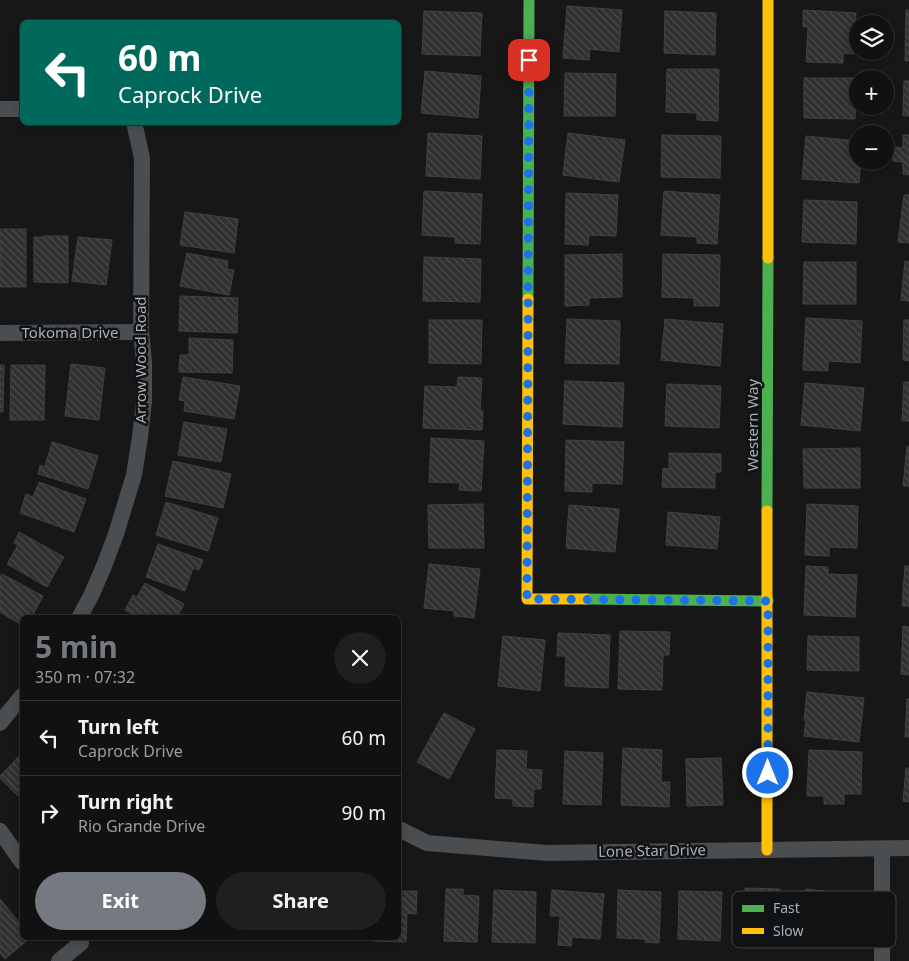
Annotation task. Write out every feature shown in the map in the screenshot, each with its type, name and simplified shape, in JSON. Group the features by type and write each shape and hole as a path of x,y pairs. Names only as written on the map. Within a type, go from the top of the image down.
{"street":[{"path":"529,0 527,599 768,601"},
{"name":"Western Way","path":"767,850 768,0"},
{"path":"0,109 20,109"},
{"name":"Arrow Wood Road","path":"80,615 91,596 104,566 134,475 140,437 144,401 144,362 141,332 142,158 135,125"},
{"name":"Tokoma Drive","path":"0,333 141,332"},
{"path":"0,723 20,698"},
{"name":"Lone Star Drive","path":"401,830 427,843 547,853 909,848"},
{"path":"0,831 20,859"},
{"path":"882,849 882,891"},
{"path":"59,961 79,940"},
{"path":"882,948 882,961"}],"building":[{"path":"567,6 622,10 619,52 590,49 589,60 563,58"},
{"path":"803,10 856,13 856,15 849,15 849,54 843,53 843,63 806,62 808,27 803,27"},
{"path":"906,10 909,10 909,61 905,61"},
{"path":"424,11 482,13 480,56 422,54"},
{"path":"665,11 716,13 715,55 664,53"},
{"path":"667,69 719,69 718,121 697,120 697,113 666,112"},
{"path":"425,71 481,76 478,118 421,113"},
{"path":"565,73 616,74 615,116 564,116"},
{"path":"804,78 849,78 849,115 855,115 855,119 804,118"},
{"path":"904,81 909,81 909,116 903,116"},
{"path":"428,133 482,136 480,179 426,176"},
{"path":"568,133 625,140 619,182 563,175"},
{"path":"662,135 721,136 720,178 661,177"},
{"path":"903,135 909,135 909,175 903,174 903,162 894,161 894,147 903,148"},
{"path":"806,136 849,140 849,170 860,170 859,183 802,179"},
{"path":"424,191 482,194 480,244 455,243 455,237 422,235"},
{"path":"664,191 720,195 717,244 697,243 697,237 661,235"},
{"path":"566,193 618,195 616,236 589,235 588,245 565,244"},
{"path":"904,195 909,195 909,243 898,242"},
{"path":"804,200 857,202 856,244 802,242"},
{"path":"185,212 238,219 234,253 180,245"},
{"path":"0,229 26,229 26,287 0,287"},
{"path":"68,236 68,283 34,282 34,237"},
{"path":"78,237 112,240 106,285 72,281"},
{"path":"187,253 228,261 227,269 234,270 229,295 180,286"},
{"path":"622,254 622,297 589,298 589,305 565,306 565,255"},
{"path":"663,254 720,255 719,306 694,306 694,298 662,297"},
{"path":"424,257 481,259 480,302 423,301"},
{"path":"905,261 909,262 909,301 901,300"},
{"path":"804,262 856,262 856,304 803,304"},
{"path":"180,296 238,298 237,333 179,331"},
{"path":"806,318 862,321 860,363 828,361 828,371 803,370"},
{"path":"567,319 620,321 619,364 565,363"},
{"path":"665,319 723,324 720,366 661,360"},
{"path":"429,320 482,320 481,364 429,363"},
{"path":"904,320 909,320 909,361 903,360"},
{"path":"189,338 233,340 232,373 179,372 180,355 189,355"},
{"path":"71,364 105,368 99,420 65,416"},
{"path":"0,365 4,365 3,412 0,412"},
{"path":"11,365 45,365 44,420 10,420"},
{"path":"183,377 240,386 234,419 184,411 185,401 179,400"},
{"path":"458,377 482,378 480,410 483,411 482,430 423,428 425,386 457,387"},
{"path":"565,381 624,383 622,427 563,424"},
{"path":"904,382 909,382 909,421 902,421"},
{"path":"805,383 864,388 860,431 801,425"},
{"path":"667,384 721,386 719,428 665,426"},
{"path":"184,422 227,429 221,462 178,455"},
{"path":"431,438 484,441 481,491 459,490 460,483 429,482"},
{"path":"566,440 624,442 622,484 592,483 592,492 565,491"},
{"path":"52,442 98,456 88,489 38,474 40,465 45,467"},
{"path":"907,446 909,447 909,486 903,486"},
{"path":"860,448 860,488 804,488 803,449"},
{"path":"669,453 721,454 721,472 715,472 715,488 662,487 663,468 669,469"},
{"path":"173,461 231,474 223,508 165,496"},
{"path":"39,482 86,499 74,532 20,513 26,494 33,497"},
{"path":"166,502 218,518 208,551 156,535"},
{"path":"483,504 484,548 429,548 428,505"},
{"path":"807,504 858,506 857,548 829,547 829,556 805,555"},
{"path":"569,505 619,509 615,552 566,548"},
{"path":"668,512 720,517 717,549 666,545"},
{"path":"19,532 64,557 47,587 7,564 18,545 14,543"},
{"path":"158,544 203,560 199,570 193,568 185,591 146,577"},
{"path":"429,564 480,569 474,618 454,616 454,611 424,608"},
{"path":"806,566 828,567 828,574 857,575 855,617 804,615"},
{"path":"905,566 909,566 909,606 902,606"},
{"path":"2,574 43,596 33,615 20,615 20,624 0,612 0,577"},
{"path":"145,583 184,604 179,614 181,615 134,615 125,610 133,595 137,597"},
{"path":"903,626 909,627 909,675 901,674"},
{"path":"620,631 670,632 669,655 663,655 662,690 618,689"},
{"path":"558,633 610,635 608,688 565,686 566,656 557,656"},
{"path":"503,636 545,640 540,691 498,686"},
{"path":"808,636 859,637 859,671 807,670"},
{"path":"807,692 864,698 859,742 804,736"},
{"path":"907,699 909,699 909,737 905,737"},
{"path":"444,713 475,729 449,779 417,762"},
{"path":"623,748 662,750 661,782 670,782 669,807 621,805"},
{"path":"497,750 527,751 526,769 542,770 541,789 534,789 533,807 513,806 513,799 495,798"},
{"path":"809,750 862,752 861,794 844,794 844,804 824,804 824,796 807,796"},
{"path":"565,751 603,753 601,805 563,804"},
{"path":"20,755 20,798 0,778"},
{"path":"721,758 723,805 687,806 686,759"},
{"path":"906,768 909,768 909,802 903,801"},
{"path":"745,888 780,889 780,891 745,891"},
{"path":"446,889 463,889 463,895 479,896 477,942 444,941"},
{"path":"806,889 824,891 806,891"},
{"path":"494,890 536,892 535,943 492,942"},
{"path":"552,890 604,894 600,939 572,937 571,946 558,945 560,916 550,916"},
{"path":"618,890 661,892 659,943 645,942 645,939 617,938"},
{"path":"401,891 417,891 416,914 407,913 406,942 373,941 401,940"},
{"path":"679,891 722,892 720,941 678,939"},
{"path":"0,899 20,924 20,940 28,940 5,959 0,953"}],"traffic: fast":[{"path":"528,299 529,0"},
{"path":"767,511 768,258"},
{"path":"586,599 768,601"}],"traffic: slow":[{"path":"768,0 768,258"},
{"path":"528,299 527,599 586,599"},
{"path":"767,511 767,850"}],"route":[{"path":"529,60 527,599 768,601 768,773"}]}
